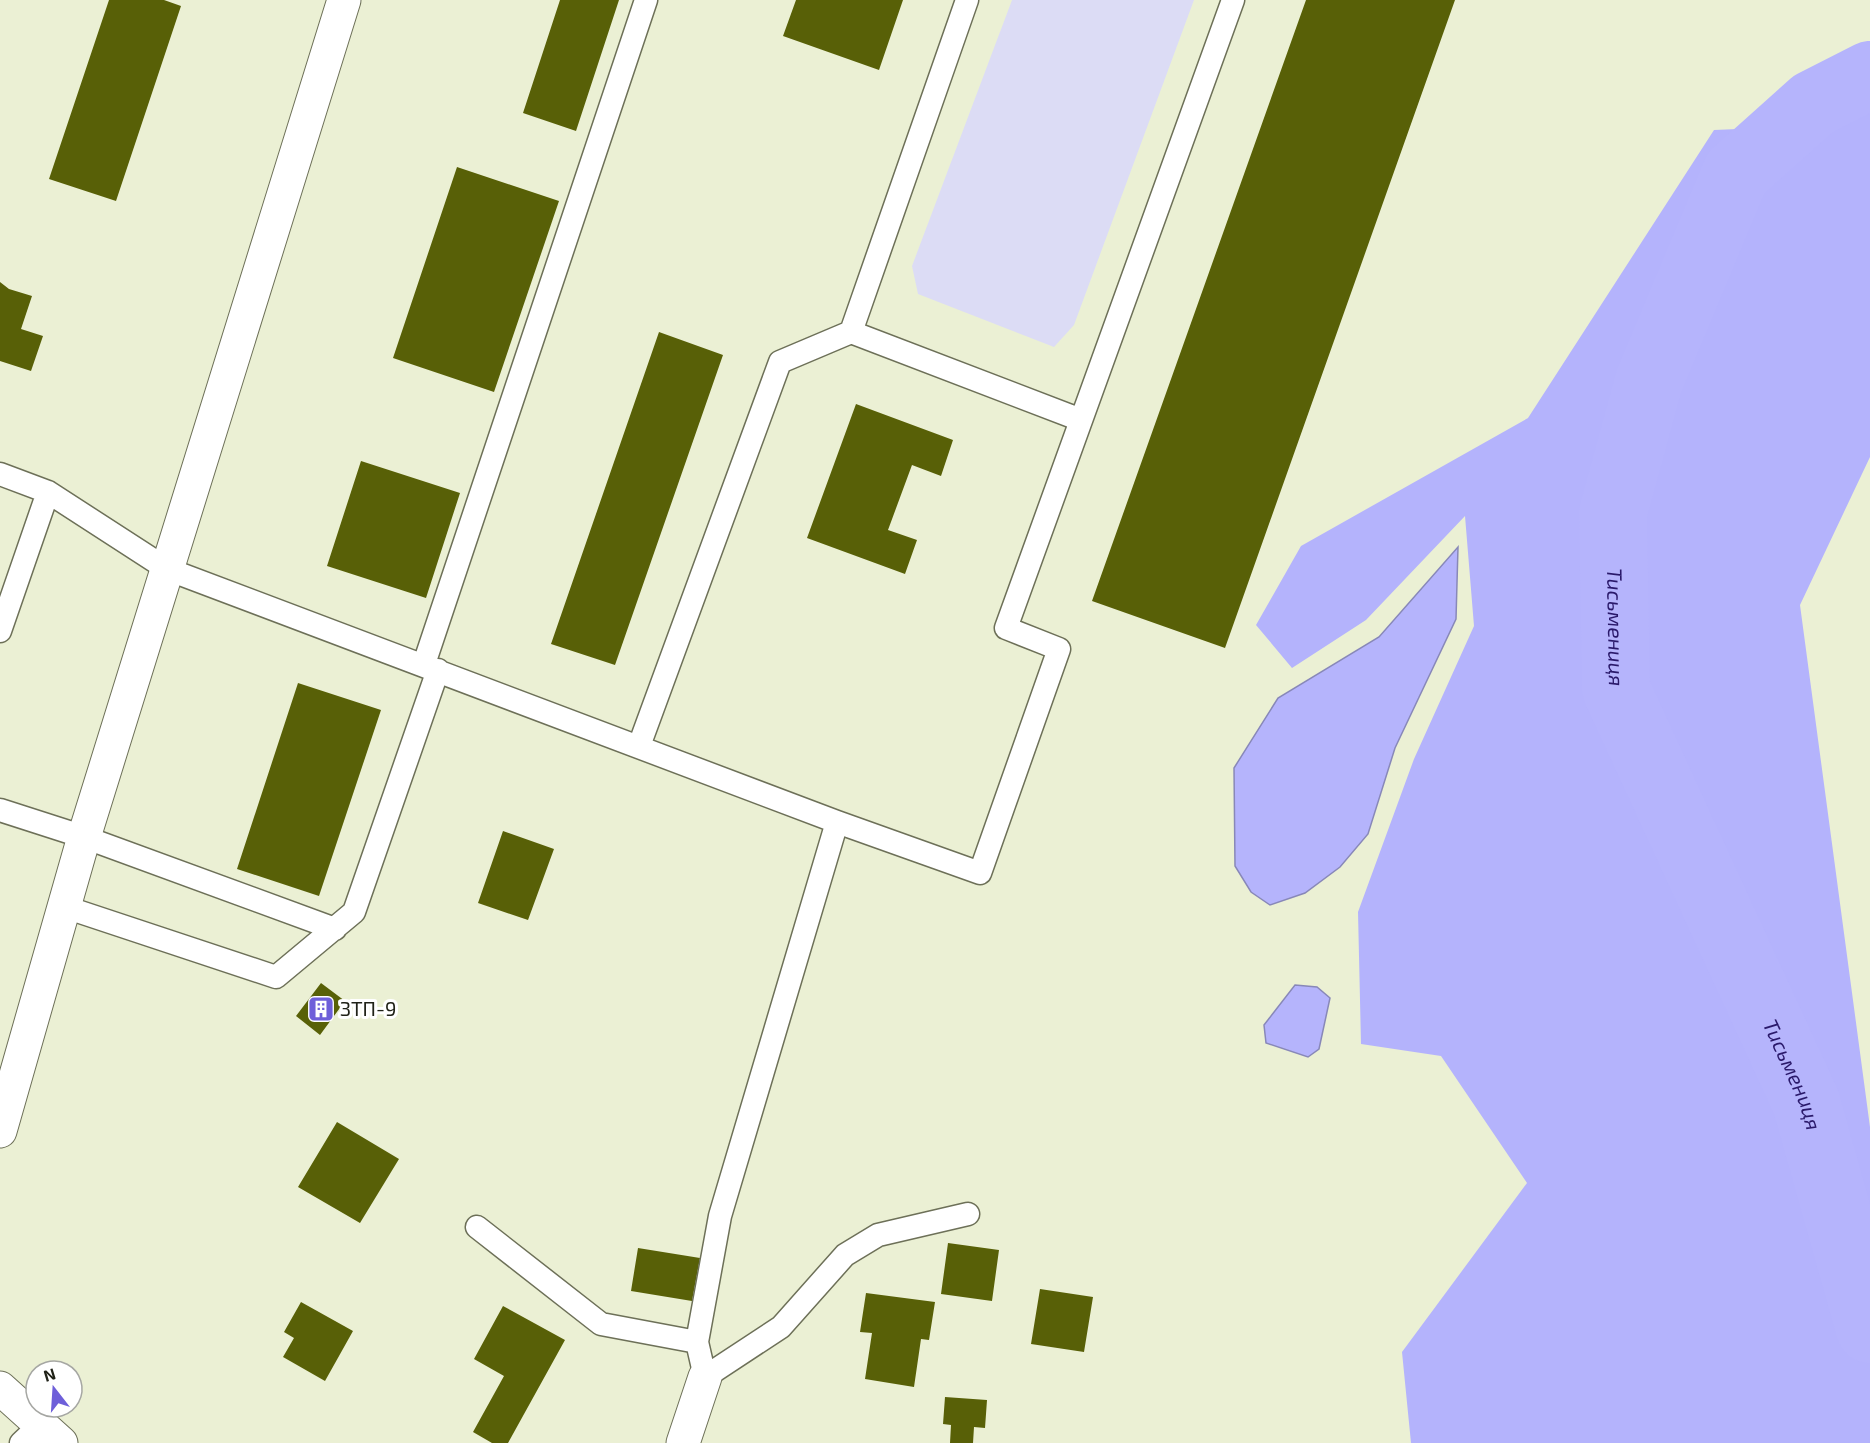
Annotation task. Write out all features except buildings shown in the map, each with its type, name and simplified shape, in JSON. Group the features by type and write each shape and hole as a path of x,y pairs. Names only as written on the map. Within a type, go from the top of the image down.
{"street":[{"path":"0,1131 84,837 344,0"},
{"path":"682,1443 705,1377"},
{"path":"0,1388 41,1437"}],"lane":[{"path":"65,907 276,977 354,912 646,0"},
{"path":"851,332 967,0"},
{"path":"0,474 48,492 167,569 837,822 981,873 1059,649 1006,628 1233,0"},
{"path":"639,746 780,362 851,332 1081,420"},
{"path":"0,631 48,492"},
{"path":"0,810 84,837 335,929"},
{"path":"837,822 720,1216 697,1342 705,1377 781,1327 845,1255 878,1235 968,1214"},
{"path":"477,1227 601,1324 697,1342"}],"shaded area":[{"path":"1012,0 1194,0 1074,325 1054,347 918,294 912,266"},
{"path":"1870,106 1870,457 1800,605 1870,1127 1870,1443 1411,1443 1402,1352 1527,1183 1441,1056 1361,1044 1358,912 1414,759 1474,626 1465,516 1366,620 1292,668 1256,625 1301,546 1528,418 1714,130 1832,125"},
{"path":"1458,547 1456,619 1395,748 1368,834 1340,867 1305,893 1270,905 1251,892 1235,866 1234,768 1278,698 1379,637"},
{"path":"1295,985 1317,987 1330,998 1319,1049 1308,1057 1266,1043 1264,1025"}],"waterway":[{"name":"Тисьмениця","path":"1870,75 1813,104 1736,173 1649,381 1613,513 1616,689 1806,1102 1870,1329"}],"place":[{"name":"ЗТП-9","path":"321,1009"}]}
